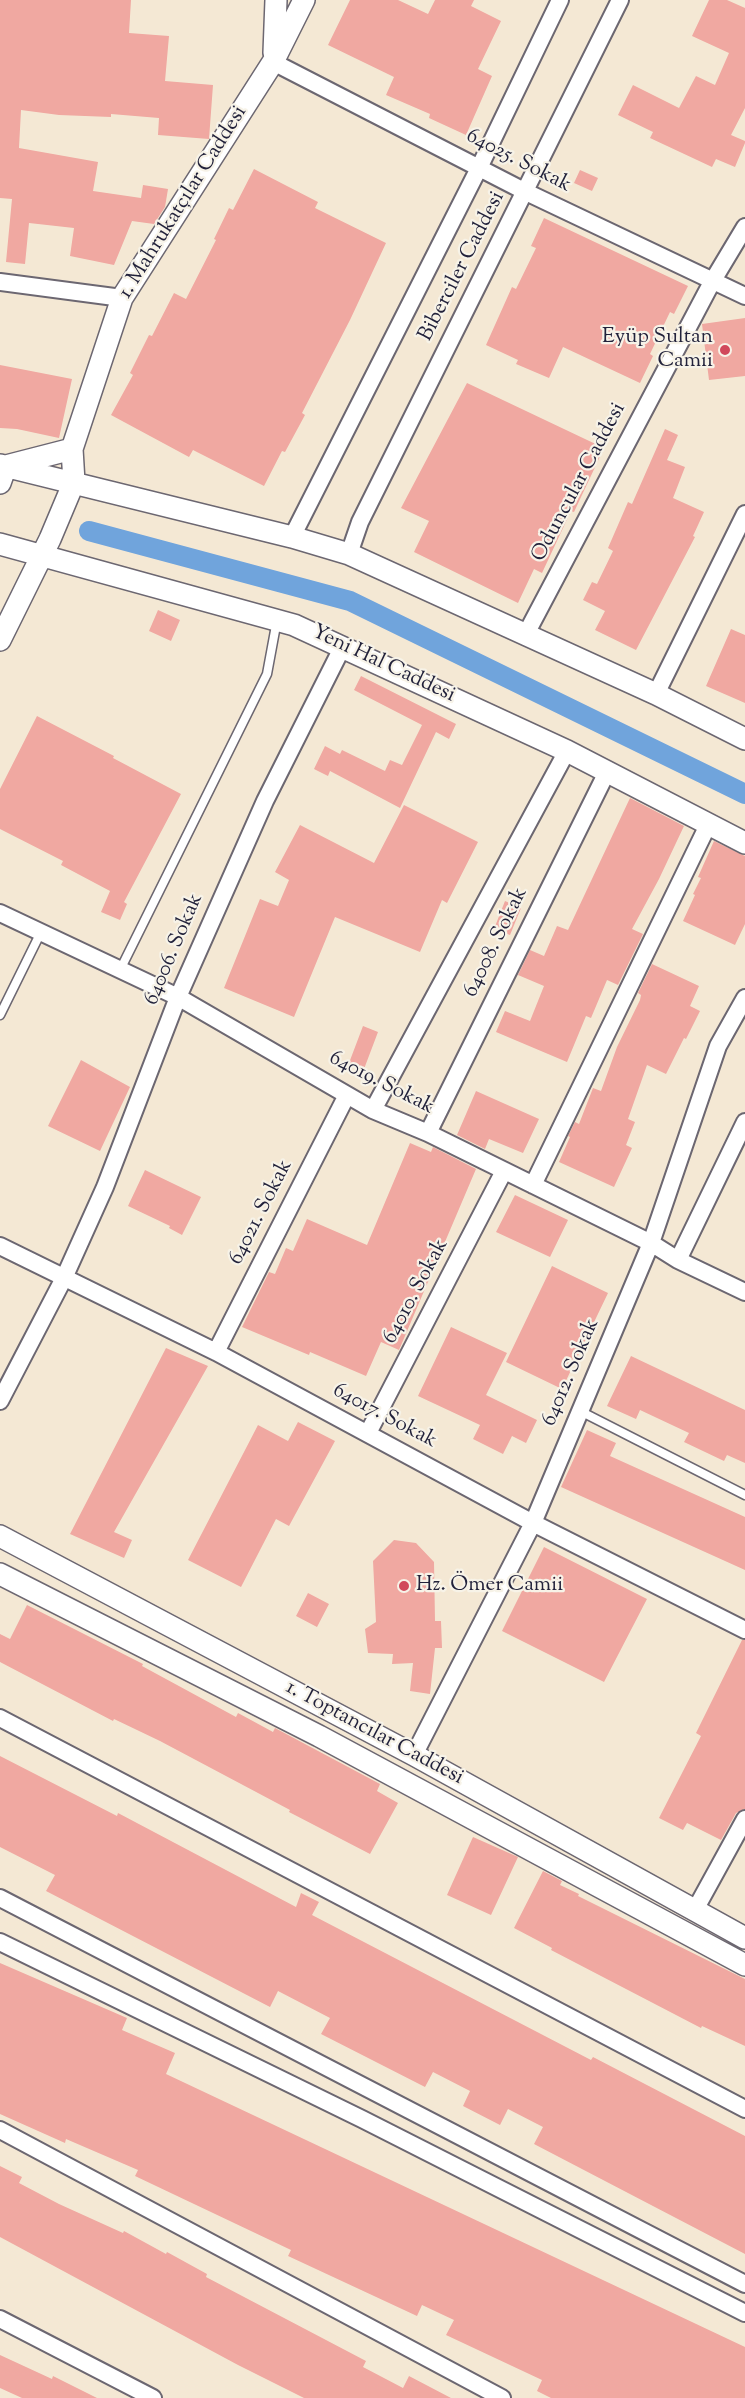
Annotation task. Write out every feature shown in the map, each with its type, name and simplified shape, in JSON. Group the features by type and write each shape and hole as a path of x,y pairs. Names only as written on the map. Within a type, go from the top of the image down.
{"street":[{"path":"273,62 276,0"},
{"name":"1. Mahrukatçılar Caddesi","path":"74,482 72,449 122,298 273,62 304,0"},
{"name":"Biberciler Caddesi","path":"292,537 479,168 560,0"},
{"name":"Biberciler Caddesi","path":"349,554 360,522 620,0"},
{"name":"64025. Sokak","path":"273,62 526,192 745,296"},
{"name":"Oduncular Caddesi","path":"526,634 712,282 745,227"},
{"path":"0,282 122,298"},
{"path":"2,471 72,449"},
{"path":"2,471 74,482 292,537 349,554 656,694 745,739"},
{"path":"0,640 50,539 74,482"},
{"path":"656,694 745,514"},
{"name":"Yeni Hal Caddesi","path":"0,544 294,625 567,751 745,843"},
{"name":"64006. Sokak","path":"0,1401 64,1278 105,1187 178,997 265,801 343,646"},
{"path":"373,1110 567,751"},
{"name":"64008. Sokak","path":"428,1133 607,772"},
{"path":"533,1185 708,825"},
{"name":"64019. Sokak","path":"0,913 178,997 373,1110 428,1133 651,1242 678,1260 745,1292"},
{"name":"64012. Sokak","path":"414,1755 533,1523 651,1242 718,1046 745,998"},
{"name":"64021. Sokak","path":"216,1352 347,1095"},
{"path":"678,1260 745,1122"},
{"name":"64010. Sokak","path":"368,1433 504,1171"},
{"name":"64017. Sokak","path":"0,1246 216,1352 533,1523 745,1630"},
{"name":"1. Toptancılar Caddesi","path":"0,1536 414,1755 745,1938"},
{"name":"1. Toptancılar Caddesi","path":"0,1574 320,1736 745,1965"},
{"path":"0,1718 745,2109"},
{"path":"695,1910 745,1819"},
{"path":"0,1898 745,2284"},
{"path":"0,1942 362,2119 745,2313"},
{"path":"0,2130 502,2398"},
{"path":"0,2319 153,2398"}],"lane":[{"path":"120,970 267,674 277,620"},
{"path":"0,1015 40,932"},
{"path":"580,1411 745,1495"}],"building":[{"path":"0,0 131,0 129,33 169,36 165,81 213,85 209,139 158,135 159,118 111,114 111,117 59,115 21,110 19,148 98,162 93,191 141,198 143,185 168,189 165,207 154,224 132,221 114,265 70,256 74,228 29,223 25,264 6,262 12,199 0,198"},
{"path":"350,0 398,0 428,14 435,0 474,0 471,6 501,21 478,69 492,76 466,135 429,118 430,114 386,95 394,77 328,45"},
{"path":"709,0 727,0 745,8 745,108 731,135 745,143 735,167 716,159 712,167 650,138 653,132 618,115 633,85 679,108 696,76 715,85 729,53 692,36"},
{"path":"254,169 318,202 315,208 386,243 350,320 302,413 305,415 285,452 282,451 264,486 193,450 189,457 111,415 133,375 130,373 149,335 152,336 174,293 186,299 216,240 214,239 229,208 233,210"},
{"path":"580,170 598,178 592,191 574,183"},
{"path":"544,218 688,286 674,314 670,312 650,354 653,356 640,383 563,347 549,378 516,364 518,360 486,345 512,287 516,289 536,248 531,246"},
{"name":"Eyüp Sultan Camii","path":"745,318 745,376 709,380 702,324"},
{"path":"0,365 72,379 59,438 17,429 0,428"},
{"path":"467,383 604,448 542,573 534,569 518,603 414,552 429,521 401,508"},
{"path":"665,429 678,435 667,460 685,467 673,498 704,512 693,536 695,537 636,650 595,630 605,611 583,600 592,582 597,584 613,551 608,548 628,502 632,504"},
{"path":"158,610 180,620 171,641 149,631"},
{"path":"731,629 745,635 745,703 706,686"},
{"path":"361,676 456,724 449,739 436,732 400,808 330,771 328,776 314,769 325,746 340,754 342,750 385,771 390,760 402,765 422,725 354,690"},
{"path":"37,716 181,794 124,902 127,904 120,920 101,912 110,891 61,865 63,861 0,829 0,789"},
{"path":"630,798 684,826 632,929 643,934 618,985 607,980 591,1018 586,1016 567,1062 496,1032 505,1011 530,1021 544,986 518,975 530,950 544,956 557,926 568,930"},
{"path":"404,805 478,842 447,903 442,900 420,952 335,917 294,1017 224,988 260,899 278,906 289,880 275,872 300,825 374,863"},
{"path":"714,841 745,856 745,924 735,945 683,921 701,878 698,877"},
{"path":"505,901 521,908 510,935 494,929"},
{"path":"652,964 699,986 690,1006 700,1011 666,1074 647,1065 628,1119 635,1122 626,1145 632,1148 614,1187 559,1162 570,1137 568,1136 575,1122 579,1124 593,1088 601,1091 617,1047 640,1000 641,995 638,993"},
{"path":"363,1026 378,1032 364,1069 349,1063"},
{"path":"81,1060 130,1087 100,1151 48,1126"},
{"path":"476,1091 539,1119 523,1153 489,1139 485,1149 457,1135"},
{"path":"410,1143 431,1152 433,1147 476,1169 399,1350 381,1342 366,1376 242,1327 269,1272 275,1274 286,1248 293,1251 307,1219 367,1245"},
{"path":"145,1170 201,1197 182,1235 169,1228 170,1226 128,1206"},
{"path":"515,1195 568,1220 550,1257 496,1232"},
{"path":"552,1266 608,1293 562,1389 506,1362"},
{"path":"451,1327 507,1353 486,1395 537,1420 526,1443 512,1436 503,1454 473,1439 480,1425 418,1396"},
{"path":"166,1348 208,1366 114,1532 132,1540 124,1558 70,1534"},
{"path":"631,1356 745,1410 745,1463 727,1455 724,1461 684,1442 689,1433 640,1410 636,1419 607,1406"},
{"path":"298,1422 335,1441 289,1526 276,1519 241,1587 188,1560 258,1425 288,1441"},
{"path":"587,1430 616,1443 610,1456 745,1517 745,1570 561,1487"},
{"path":"394,1540 416,1543 434,1562 435,1621 441,1621 442,1648 435,1648 430,1694 410,1691 413,1663 392,1664 393,1654 368,1653 365,1629 376,1622 373,1561"},
{"path":"544,1547 647,1599 604,1682 502,1631"},
{"path":"308,1593 329,1604 317,1627 296,1616"},
{"path":"27,1605 143,1664 142,1666 236,1717 238,1713 273,1732 275,1728 380,1784 377,1791 398,1803 370,1854 160,1741 114,1719 113,1721 0,1662 0,1634 10,1639"},
{"path":"742,1640 745,1640 745,1809 736,1813 721,1840 687,1823 683,1830 659,1818 701,1736 696,1733"},
{"path":"0,1756 117,1816 118,1813 296,1907 301,1893 319,1902 312,1915 591,2060 593,2057 745,2136 745,2254 534,2144 543,2127 508,2109 500,2125 463,2106 470,2091 433,2072 425,2087 321,2034 330,2018 278,1991 270,2007 46,1891 55,1875 0,1847"},
{"path":"473,1837 518,1857 491,1915 447,1895"},
{"path":"543,1871 562,1881 560,1885 579,1894 578,1896 745,1979 745,2046 702,2026 701,2028 551,1950 552,1948 514,1928"},
{"path":"0,1963 127,2018 122,2030 175,2053 166,2074 745,2347 745,2398 551,2398 537,2391 542,2380 446,2335 454,2320 422,2305 417,2316 288,2256 291,2250 135,2176 138,2170 66,2139 65,2143 0,2114"},
{"path":"0,2166 22,2177 19,2183 59,2204 123,2233 124,2231 166,2254 167,2252 207,2274 206,2277 366,2361 363,2367 403,2388 409,2376 451,2398 304,2398 238,2365 0,2237"},
{"path":"0,2355 52,2379 53,2376 97,2398 22,2398 0,2388"}],"waterway":[{"path":"89,531 350,601 745,794"}],"place":[{"name":"Eyüp Sultan Camii","path":"725,350"},
{"name":"Hz. Ömer Camii","path":"404,1586"}]}
